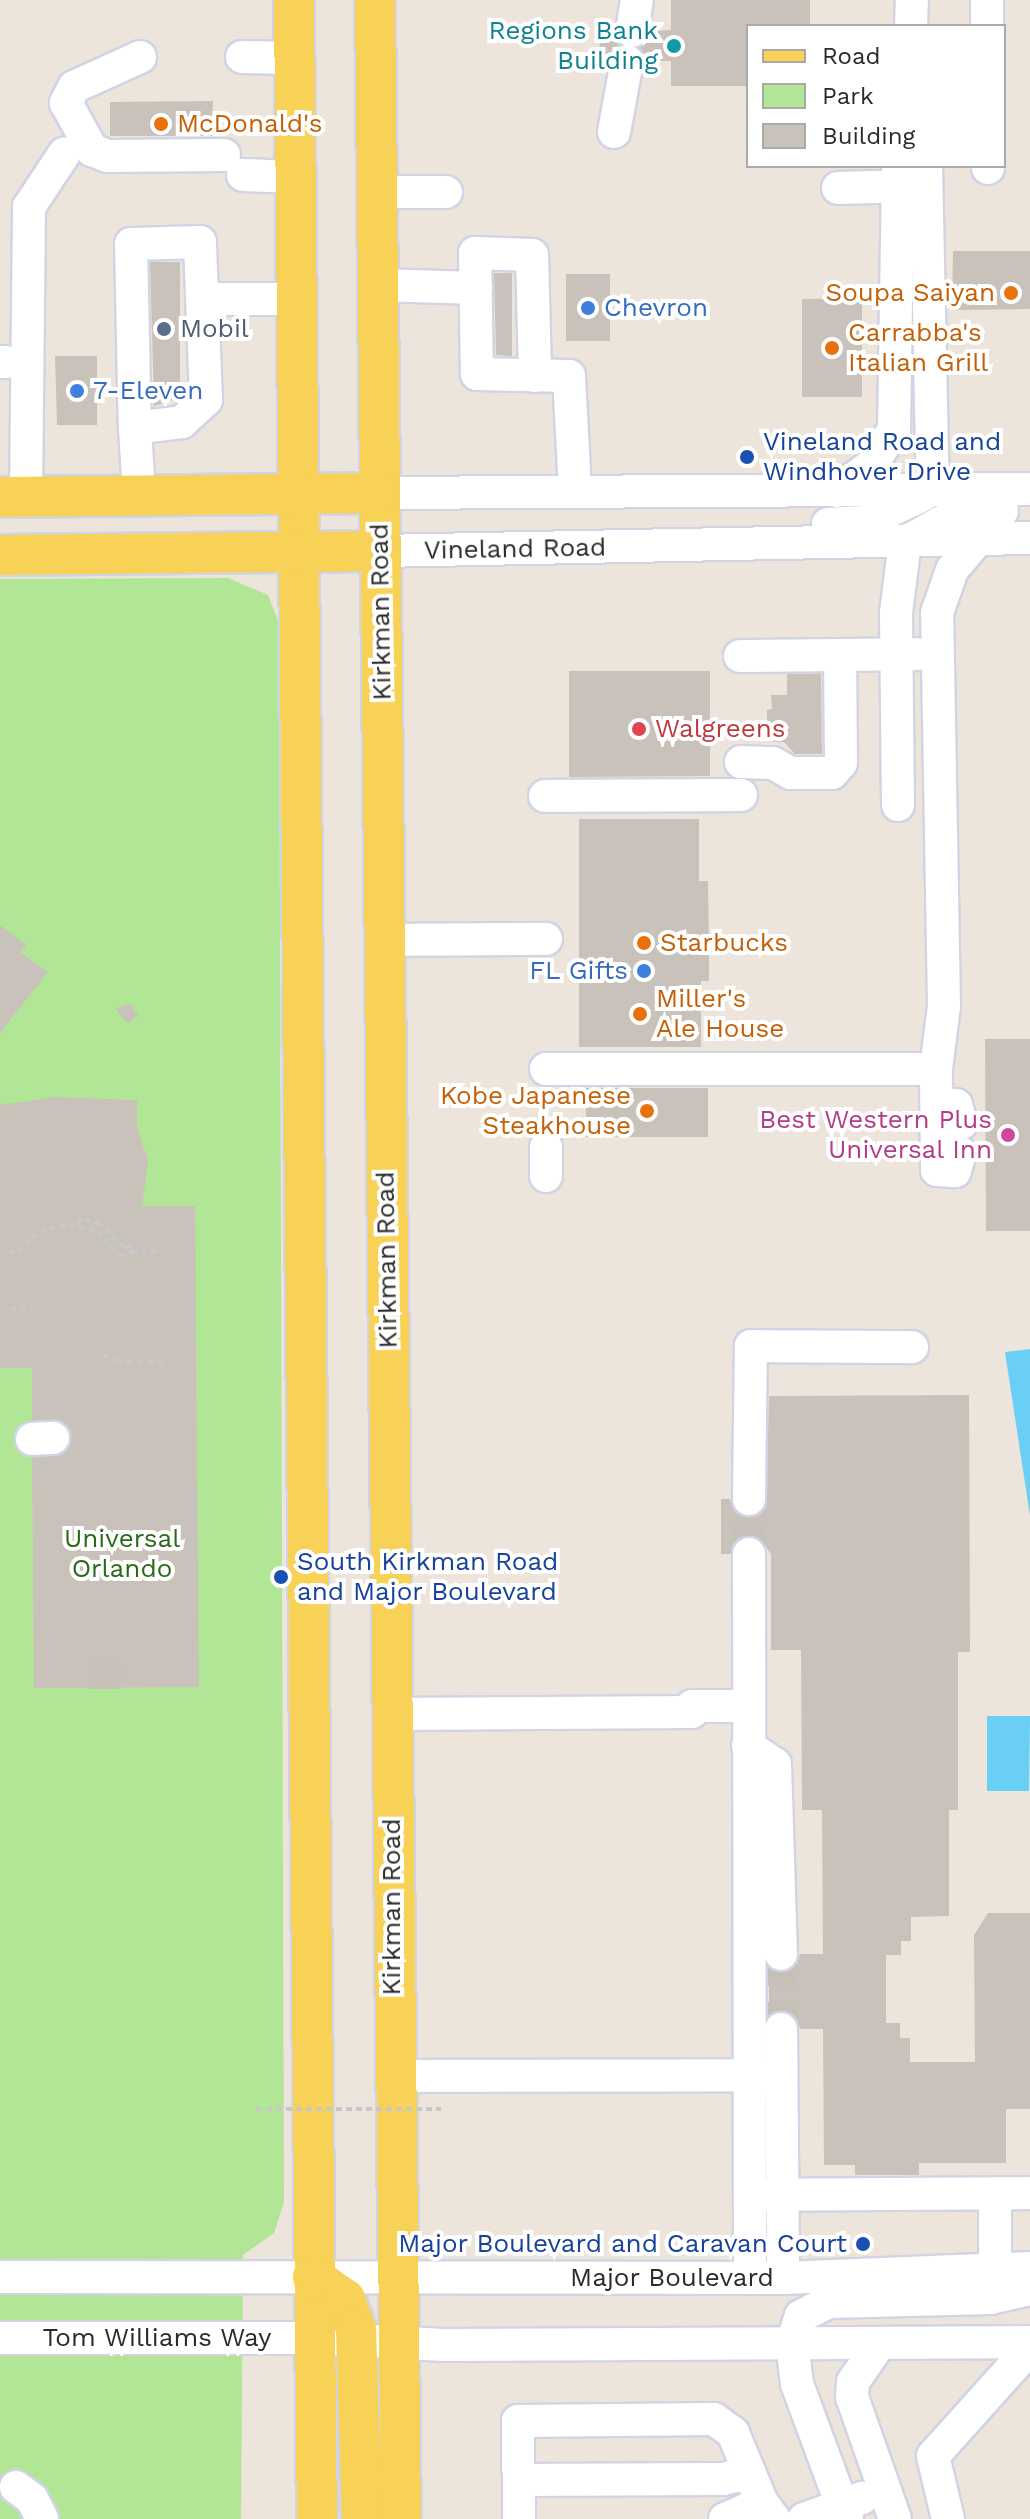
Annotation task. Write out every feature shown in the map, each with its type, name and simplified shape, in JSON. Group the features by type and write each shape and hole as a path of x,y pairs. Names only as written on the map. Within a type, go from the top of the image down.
{"main road":[{"path":"294,0 317,2519"},
{"name":"Kirkman Road","path":"375,0 394,2076 401,2519"},
{"path":"13,497 379,493"},
{"name":"Vineland Road","path":"0,555 380,551"},
{"path":"313,2277 345,2299 358,2339 362,2519"}],"street":[{"path":"911,24 912,0"},
{"path":"987,0 987,24"},
{"path":"614,132 632,31"},
{"path":"242,57 295,58"},
{"path":"13,497 29,207 72,142 66,103 74,87 127,65"},
{"path":"72,142 108,156 233,165 296,177"},
{"path":"837,491 871,466 894,429 896,176"},
{"path":"838,188 896,176 928,176 941,335 933,490"},
{"path":"377,192 446,192"},
{"path":"135,428 182,422 206,400 200,242 131,244 135,428 139,496"},
{"path":"535,376 532,255 475,253 477,374 535,376 569,376 575,492"},
{"path":"378,285 476,288"},
{"path":"203,299 297,299"},
{"path":"379,493 1030,489"},
{"path":"715,546 767,526 866,522 933,490"},
{"path":"898,805 897,654 905,542 960,512 1030,510"},
{"name":"Vineland Road","path":"380,551 1030,538"},
{"path":"953,1127 936,1069 944,1006 937,613 952,570 978,539"},
{"path":"740,656 937,654"},
{"path":"741,762 773,763 790,773 832,773 841,763 840,655"},
{"path":"545,796 741,795"},
{"path":"384,940 546,939"},
{"path":"546,1069 936,1069"},
{"path":"749,1499 751,1346 912,1347"},
{"path":"749,1554 748,1724 766,2075 783,2195 783,2278"},
{"path":"391,1714 692,1712 748,1724 775,1764 781,1954"},
{"path":"750,2278 751,2195 766,2075 781,2029"},
{"path":"394,2076 766,2075"},
{"path":"751,2195 1030,2193"},
{"path":"995,2194 995,2270"},
{"name":"Major Boulevard","path":"313,2277 783,2278 1030,2268"},
{"path":"0,2277 313,2277"},
{"path":"845,2512 797,2384 792,2343 801,2316 828,2302 991,2298 1030,2289"},
{"name":"Tom Williams Way","path":"0,2338 314,2338"},
{"path":"314,2338 358,2339 398,2345 1030,2342"},
{"path":"804,2519 889,2505 852,2397 853,2382 880,2343"},
{"path":"948,2519 933,2456 1030,2348"},
{"path":"519,2519 517,2424 523,2419 714,2419 733,2433 768,2511 725,2519"},
{"path":"519,2480 723,2479 749,2473"},
{"path":"16,2487 32,2499 42,2519"}],"path":[{"path":"9,1252 18,1252 49,1227 79,1225 80,1218 100,1224 131,1251 160,1251"},
{"path":"10,1309 31,1309"},
{"path":"103,1354 117,1362 162,1362"},
{"path":"256,2109 441,2109"}],"green space":[{"name":"Universal Orlando","path":"228,578 268,595 279,623 284,2202 274,2233 243,2255 241,2519 0,2519 0,579"}],"water":[{"path":"1030,1349 1030,1516 1005,1352"},
{"path":"987,1716 1030,1716 1029,1791 987,1791"}],"building":[{"name":"Regions Bank Building","path":"671,0 810,0 810,24 746,24 746,86 671,86 671,61 646,61 640,48 651,31 671,30"},
{"path":"602,31 613,31 619,44 608,61 597,61"},
{"name":"McDonald's","path":"213,101 212,136 110,136 110,102"},
{"path":"953,251 1030,251 1030,309 952,310"},
{"name":"Mobil","path":"150,262 180,262 180,398 154,406"},
{"path":"494,273 512,273 512,356 496,355"},
{"name":"Chevron","path":"566,274 610,274 610,341 566,341"},
{"name":"Carrabba's Italian Grill","path":"862,298 862,397 802,397 802,299"},
{"name":"7-Eleven","path":"55,356 97,356 97,425 57,425"},
{"name":"Walgreens","path":"569,671 710,671 710,776 569,777"},
{"path":"787,674 821,674 822,754 795,754 784,742 767,741 767,710 772,709 771,695 787,695"},
{"path":"579,819 699,819 699,881 708,881 709,959 709,981 701,981 701,1047 579,1047"},
{"path":"0,925 26,945 20,952 48,972 0,1033"},
{"path":"131,1004 138,1015 128,1024 115,1008"},
{"name":"Best Western Plus Universal Inn","path":"985,1039 1030,1039 1030,1231 986,1231"},
{"name":"Kobe Japanese Steakhouse","path":"586,1088 708,1088 708,1137 586,1137"},
{"path":"54,1097 137,1100 137,1127 148,1161 142,1206 195,1206 199,1687 34,1688 32,1458 63,1454 72,1436 61,1421 32,1420 32,1368 0,1368 0,1105"},
{"path":"969,1395 970,1652 958,1652 958,1810 949,1810 949,1916 911,1917 911,1941 901,1941 901,1955 886,1955 886,2023 900,2023 900,2038 910,2038 910,2062 975,2062 974,1935 988,1913 1030,1913 1030,2109 1006,2109 1006,2163 919,2163 919,2175 855,2175 855,2165 824,2165 823,2029 800,2029 797,2019 782,2010 769,2015 769,1968 782,1973 797,1964 800,1954 823,1954 822,1810 802,1810 801,1650 771,1650 771,1554 759,1538 750,1535 739,1538 730,1554 721,1554 721,1499 730,1499 733,1509 748,1518 766,1508 769,1396"}],"tunnel":[{"path":"749,1499 749,1554"},
{"path":"104,1657 105,1692"},
{"path":"781,1954 781,2029"}],"place":[{"name":"Regions Bank Building","path":"674,46"},
{"name":"McDonald's","path":"161,124"},
{"name":"Soupa Saiyan","path":"1011,293"},
{"name":"Chevron","path":"588,308"},
{"name":"Mobil","path":"164,329"},
{"name":"Carrabba's Italian Grill","path":"832,348"},
{"name":"7-Eleven","path":"77,391"},
{"name":"Vineland Road and Windhover Drive","path":"747,457"},
{"name":"Walgreens","path":"639,729"},
{"name":"Starbucks","path":"644,943"},
{"name":"FL Gifts","path":"644,971"},
{"name":"Miller's Ale House","path":"640,1014"},
{"name":"Kobe Japanese Steakhouse","path":"647,1111"},
{"name":"Best Western Plus Universal Inn","path":"1008,1135"},
{"name":"South Kirkman Road and Major Boulevard","path":"281,1577"},
{"name":"Major Boulevard and Caravan Court","path":"863,2244"}]}
